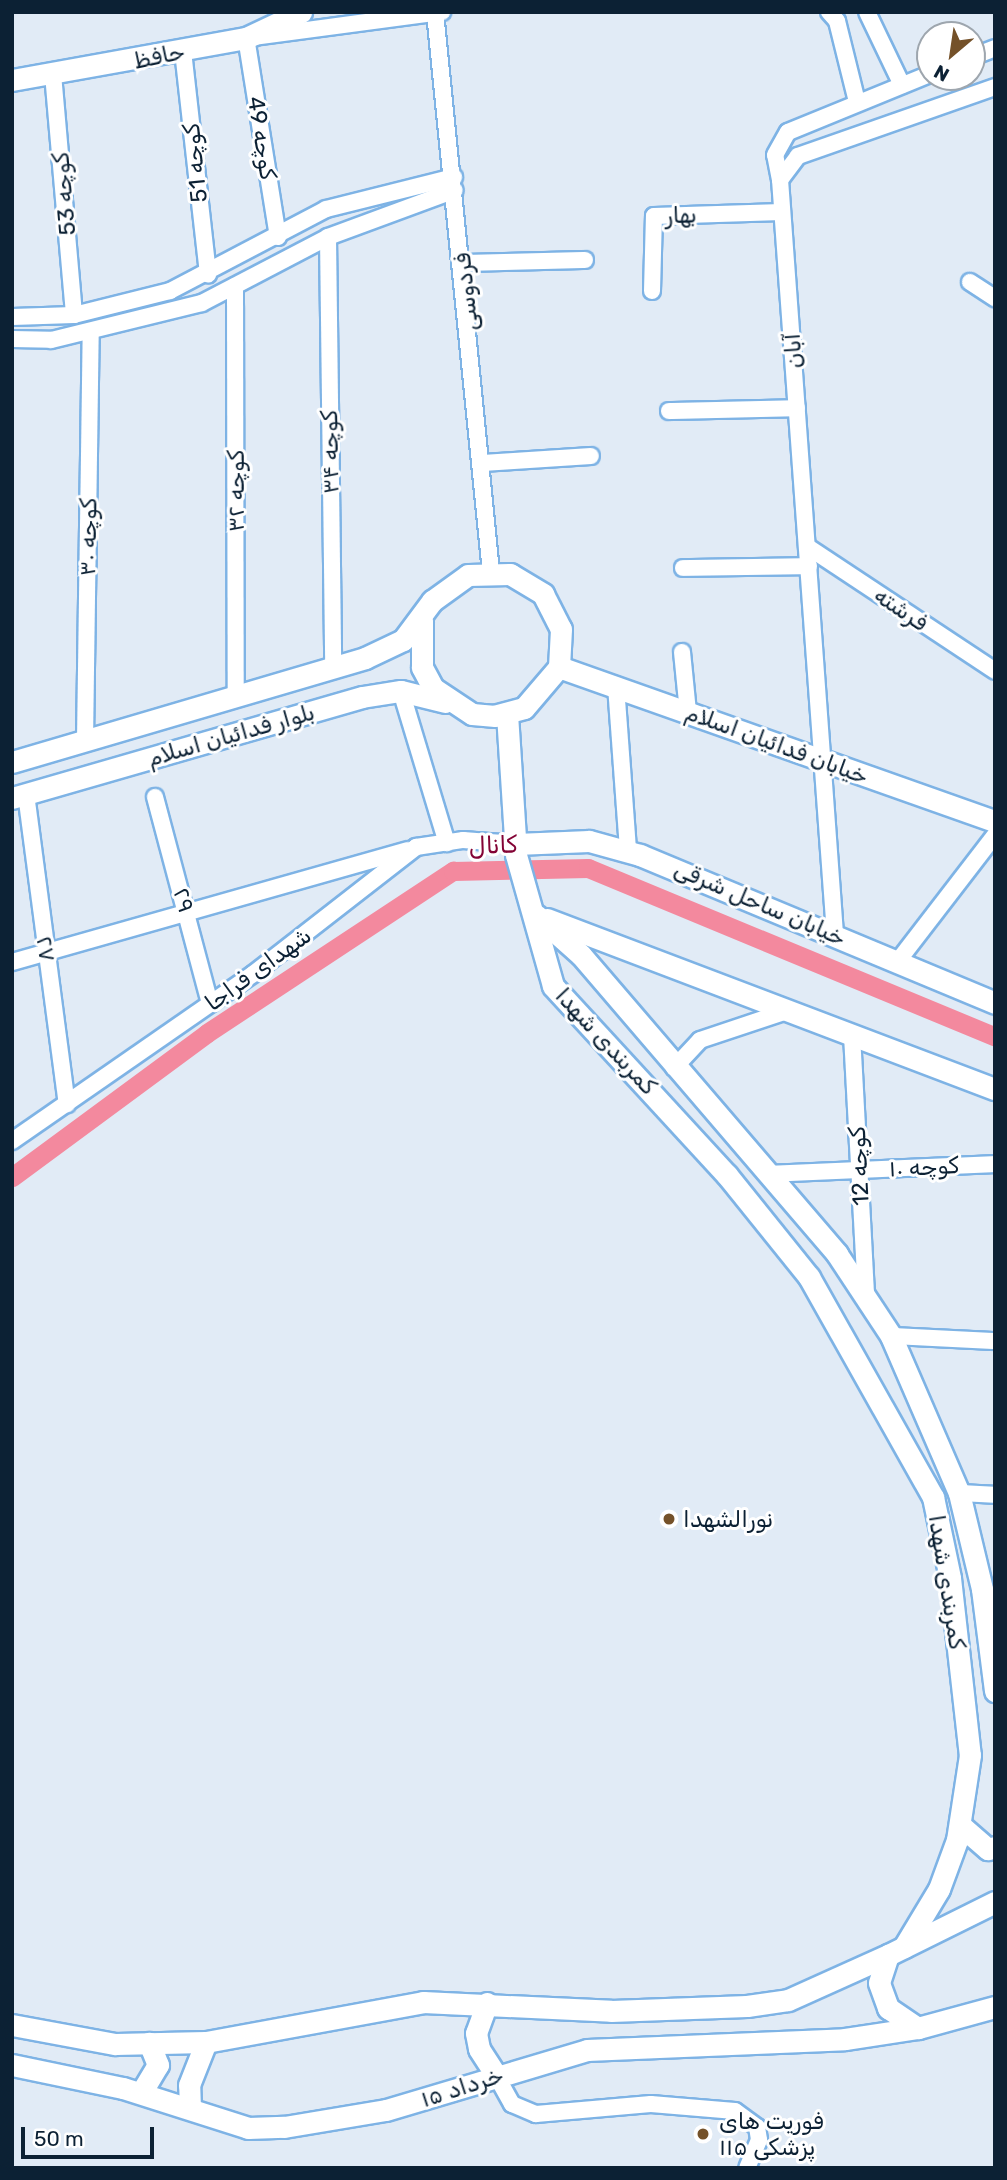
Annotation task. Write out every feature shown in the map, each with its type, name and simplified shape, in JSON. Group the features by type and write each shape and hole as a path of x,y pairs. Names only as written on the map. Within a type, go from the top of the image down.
{"main road":[{"name":"حافظ","path":"12,80 246,38 301,12"},
{"path":"401,691 450,704 471,714 507,714 539,698 559,667 561,629 543,594 519,578 491,572 448,585 422,620 422,667 450,704"},
{"name":"بلوار فدائیان اسلام","path":"12,762 333,667 403,640 422,620"},
{"name":"خیابان فدائیان اسلام","path":"559,667 995,821"},
{"name":"بلوار فدائیان اسلام","path":"19,796 401,691"},
{"path":"507,714 516,849 533,907 787,1011 995,1089"},
{"name":"خیابان ساحل شرقی","path":"516,849 589,841 628,851 835,934 995,1003"},
{"name":"کمربندی شهدا","path":"533,907 582,955 674,1068 769,1174 866,1297 891,1336 959,1493 987,1581 995,1690"},
{"name":"کمربندی شهدا","path":"533,907 554,986 727,1175 809,1277 933,1497 950,1578 970,1755 960,1825 939,1889 896,1951 880,1969 882,1998 918,2028"},
{"path":"960,1825 988,1849 995,1847"},
{"path":"12,2025 115,2044 206,2042 423,2002 611,2011 747,2006 788,2000 995,1902"},
{"path":"487,2003 476,2033 478,2049 497,2077"},
{"name":"۱۵ خرداد","path":"12,2065 141,2093 248,2128 284,2127 386,2110 587,2050 845,2039 918,2028 994,2009"},
{"path":"190,2108 189,2085 206,2042"},
{"path":"141,2093 158,2065 149,2043"}],"street":[{"path":"246,38 442,12"},
{"path":"829,12 841,32 857,102 916,80"},
{"name":"فردوسی","path":"435,13 463,263 491,572"},
{"path":"870,14 902,85"},
{"name":"کوچه 49","path":"246,38 278,237"},
{"name":"کوچه 51","path":"183,51 208,275"},
{"name":"کوچه 53","path":"53,74 74,315"},
{"path":"780,180 785,166 809,151 995,87"},
{"name":"آبان","path":"835,934 778,141 857,102"},
{"path":"12,339 91,332 202,303 328,237 454,183"},
{"path":"12,317 74,315 208,275 348,201 454,183"},
{"name":"بهار","path":"652,291 654,216 782,212"},
{"name":"کوچه ۳۴","path":"328,237 333,667"},
{"path":"463,263 585,260"},
{"path":"970,282 995,299"},
{"name":"کوچه ۳۲","path":"235,286 236,696"},
{"name":"کوچه ۳۰","path":"85,741 91,332"},
{"path":"669,411 797,408"},
{"path":"483,463 591,456"},
{"name":"فرشته","path":"808,547 995,671"},
{"path":"683,568 809,566"},
{"path":"682,652 688,712"},
{"path":"616,686 628,851"},
{"path":"401,691 447,843"},
{"name":"۲۷","path":"19,796 47,954 67,1104"},
{"name":"۲۹","path":"155,797 210,1004"},
{"path":"898,961 995,835"},
{"name":"شهدای فراجا","path":"12,1141 210,1004 416,847 447,843 516,849"},
{"path":"12,962 188,915 416,847"},
{"path":"674,1068 699,1040 787,1011"},
{"name":"کوچه 12","path":"852,1035 866,1297"},
{"name":"کوچه ۱۰","path":"769,1174 995,1164"},
{"path":"891,1336 995,1340"},
{"path":"959,1493 995,1495"},
{"path":"497,2077 512,2104 536,2114 651,2104 735,2111 757,2127 759,2140 747,2168"}],"waterway":[{"name":"کانال","path":"12,1177 207,1033 453,871 588,868 995,1037"}],"place":[{"name":"نورالشهدا","path":"669,1519"},
{"name":"فوریت های پزشکی ۱۱۵","path":"703,2134"}]}
